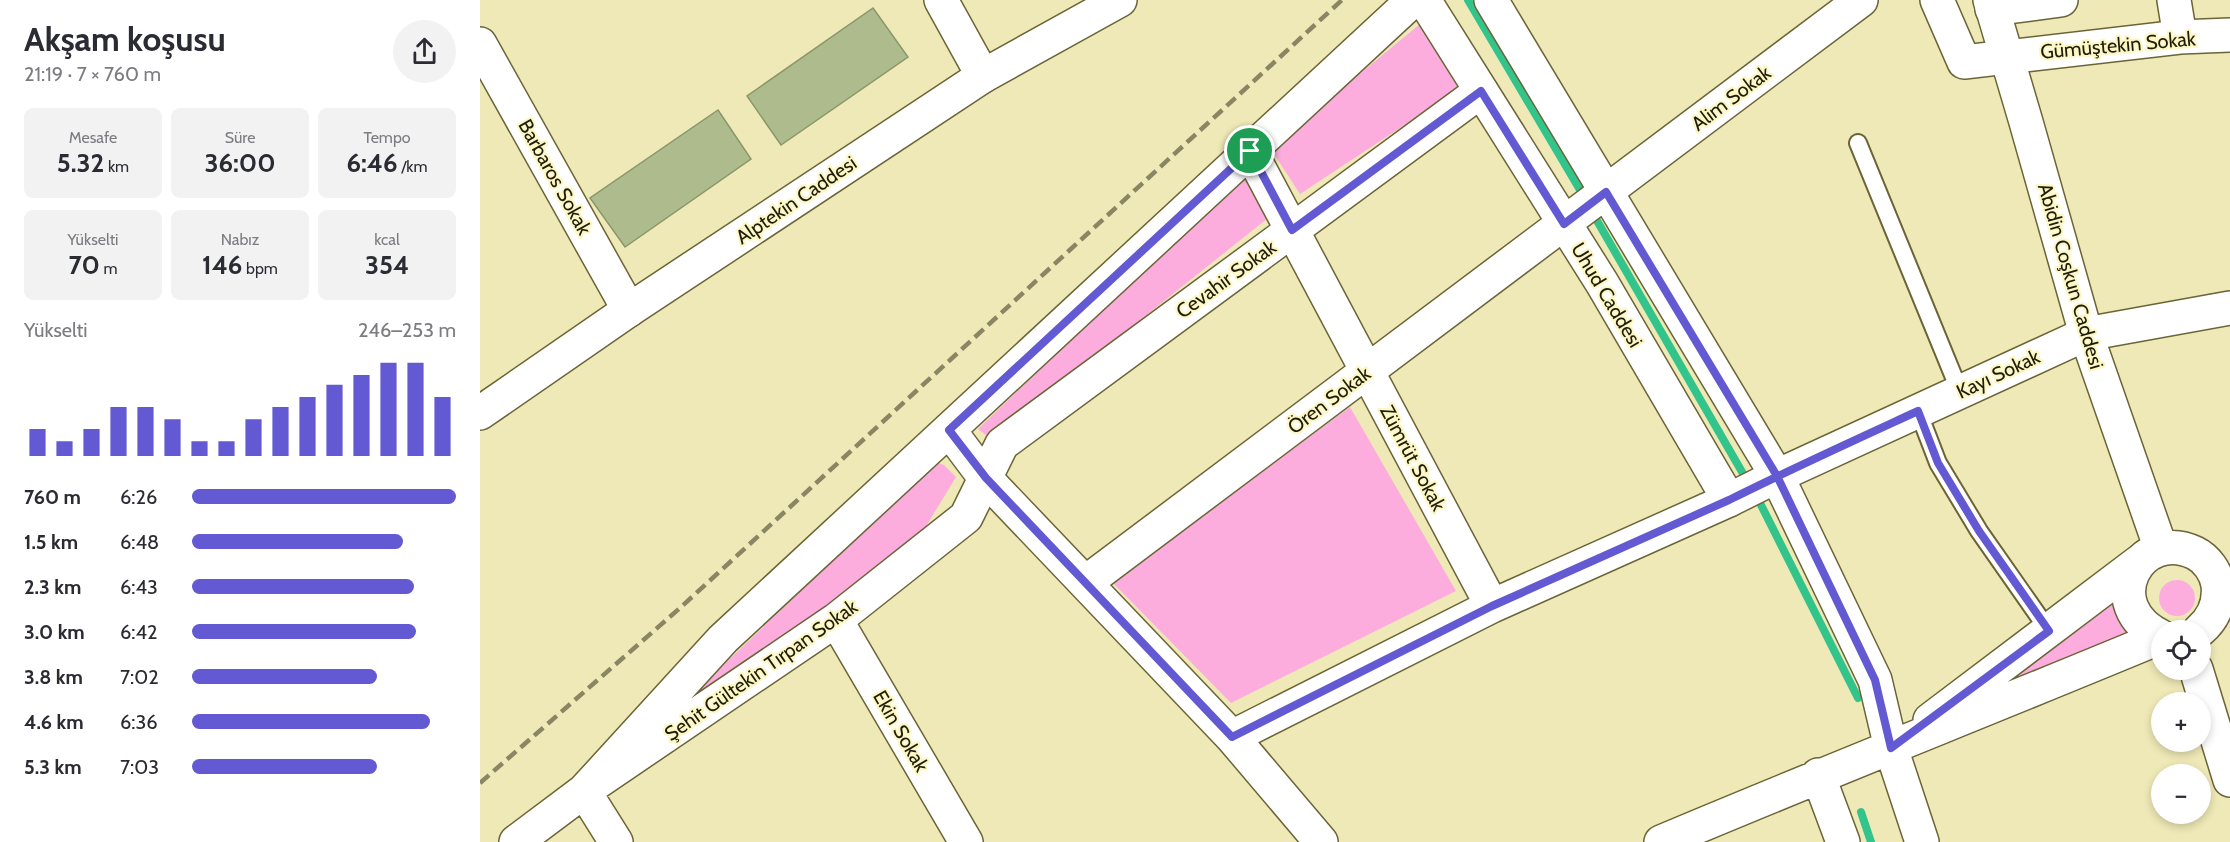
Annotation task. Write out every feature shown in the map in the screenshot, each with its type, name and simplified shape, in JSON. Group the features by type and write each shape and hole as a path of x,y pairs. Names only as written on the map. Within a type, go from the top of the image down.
{"street":[{"path":"941,0 983,76"},
{"name":"Alptekin Caddesi","path":"480,413 629,310 983,76 1120,0"},
{"path":"616,842 584,791 723,639 1413,0"},
{"name":"Uhud Caddesi","path":"1424,0 1481,91 1569,220 1602,283 1729,500"},
{"path":"1491,0 1771,479 1875,680 1891,748 1922,842"},
{"name":"Alim Sokak","path":"1569,220 1861,0"},
{"name":"Gümüştekin Sokak","path":"1937,0 1964,62 2180,37 2230,35"},
{"path":"1991,4 2061,0"},
{"path":"2174,0 2180,37"},
{"name":"Abidin Coşkun Caddesi","path":"1991,4 2086,333 2162,554"},
{"name":"Barbaros Sokak","path":"480,44 629,310"},
{"name":"Cevahir Sokak","path":"986,478 1002,444 1481,91"},
{"name":"Zümrüt Sokak","path":"1250,151 1492,606"},
{"name":"Ören Sokak","path":"1086,583 1569,220"},
{"name":"Kayı Sokak","path":"1232,737 1492,606 1729,500 2086,333 2230,308"},
{"path":"949,430 986,478 1232,737 1321,842"},
{"name":"Şehit Gültekin Tırpan Sokak","path":"516,842 584,791 836,620 966,517 986,478"},
{"path":"1891,748 2049,631 2162,554 2230,551"},
{"path":"2151,632 2136,620 2130,606 2128,591 2131,576 2162,554 2200,556 2211,567 2218,581 2219,596 2212,624"},
{"name":"Ekin Sokak","path":"836,620 966,842"},
{"path":"1661,842 1818,775 1891,748 2151,641"},
{"path":"2199,680 2230,780"},
{"path":"1818,775 1843,842"}],"lane":[{"path":"1858,143 1960,392"},
{"path":"1918,411 1938,463 1967,512 2049,631"}],"shaded area":[{"path":"1420,24 1459,89 1300,194 1270,148"},
{"path":"1247,172 1268,218 991,439 978,429"},
{"path":"1350,407 1456,591 1231,703 1112,582"},
{"path":"936,462 944,465 956,477 911,551 629,755"},
{"path":"2177,580 2190,585 2195,598 2190,611 2177,616 2164,611 2159,598 2164,585"},
{"path":"2118,599 2138,643 1958,711"}],"building":[{"path":"873,8 908,57 781,145 747,96"},
{"path":"718,110 751,159 625,247 590,198"}],"waterway":[{"path":"1468,0 1586,200"},
{"path":"1592,212 1749,484"},
{"path":"1756,495 1858,698"},
{"path":"1861,812 1871,842"}],"railway":[{"path":"480,783 680,608 1342,0"}],"route":[{"path":"1250,151 949,430 986,478 1232,737 1492,606 1729,500 1777,476 1918,411 1938,463 1979,531 2049,631 1891,748 1875,680 1777,476 1606,192 1564,224 1481,91 1292,230 1250,151"}]}
